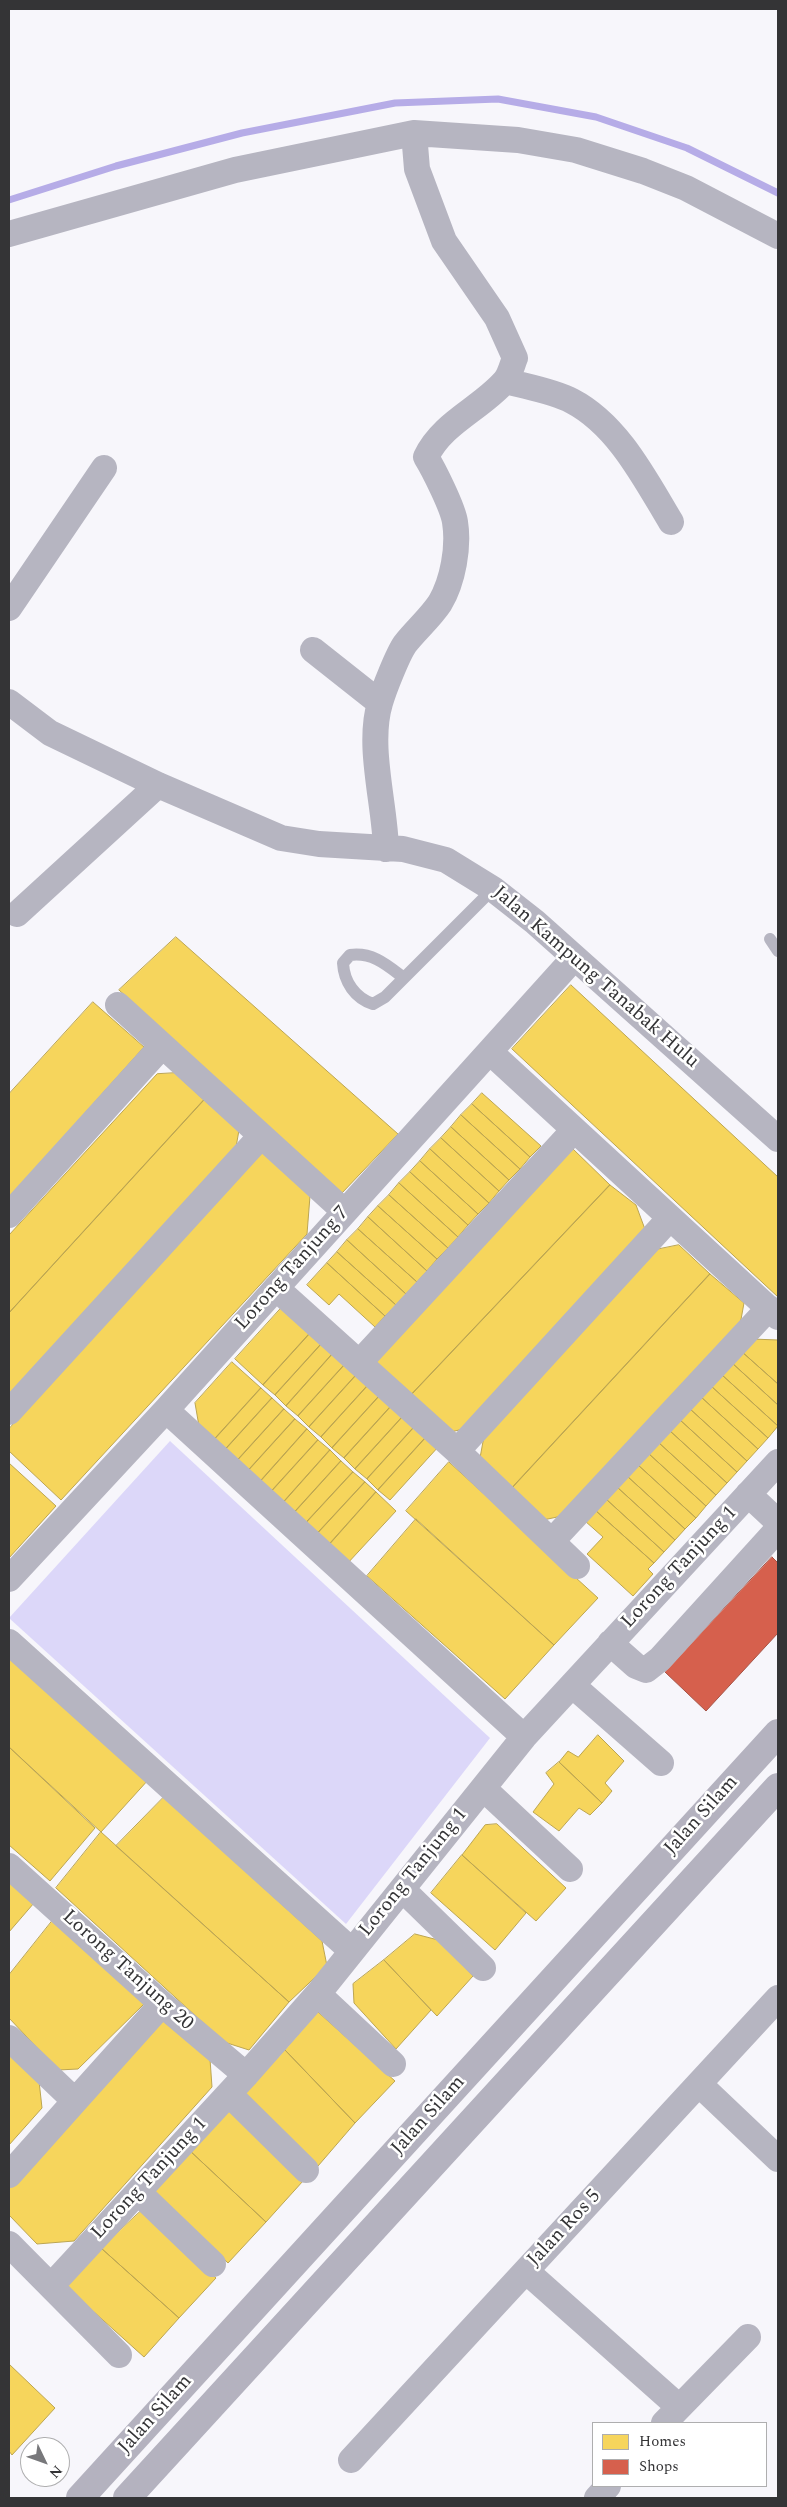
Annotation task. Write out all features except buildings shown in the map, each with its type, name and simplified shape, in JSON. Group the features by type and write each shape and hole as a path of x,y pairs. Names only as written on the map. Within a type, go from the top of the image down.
{"highway":[{"name":"Jalan Silam","path":"80,2498 778,1733"},
{"name":"Jalan Silam","path":"127,2498 778,1787"}],"street":[{"path":"386,849 385,817 380,788 376,735 380,703 404,645 440,603 450,579 455,546 455,522 426,457 431,446 444,432 506,381 515,358 497,318 444,241 417,169 414,133"},
{"path":"9,234 235,170 414,133 518,140 576,150 643,171 686,188 778,236"},
{"path":"506,381 570,400 596,415 628,454 671,522"},
{"path":"13,593 104,468"},
{"path":"313,650 380,703"},
{"name":"Jalan Kampung Tanabak Hulu","path":"9,702 50,733 158,785 281,838 319,844 403,849 446,860 493,889 775,1130"},
{"path":"17,914 158,785"},
{"name":"Lorong Tanjung 7","path":"9,1578 166,1410 574,958"},
{"path":"118,1005 344,1211"},
{"path":"9,1215 162,1046"},
{"path":"490,1052 773,1313 552,1541"},
{"path":"359,1363 574,1130"},
{"path":"9,1412 262,1136"},
{"path":"457,1451 670,1218"},
{"path":"276,1288 457,1451 577,1566"},
{"path":"166,1410 524,1737"},
{"name":"Lorong Tanjung 1","path":"52,2286 318,1994 524,1737 778,1462"},
{"path":"610,1643 636,1666 646,1670 660,1659 777,1533 748,1494"},
{"path":"9,1642 352,1951"},
{"path":"572,1685 661,1763"},
{"path":"483,1788 570,1869"},
{"name":"Lorong Tanjung 20","path":"9,1866 162,2004 237,2084 306,2170"},
{"path":"402,1889 483,1968"},
{"path":"318,1994 393,2064"},
{"name":"Jalan Ros 5","path":"351,2460 778,1998"},
{"path":"9,2175 162,2004"},
{"path":"9,2038 75,2100"},
{"path":"699,2084 778,2159"},
{"path":"138,2192 213,2264"},
{"path":"9,2244 120,2355"},
{"path":"526,2271 672,2415 748,2337"},
{"path":"597,2498 607,2487"}],"lane":[{"path":"404,978 376,958 361,954 350,955 343,963 343,974 354,992 364,1001 373,1004 385,997 404,978 493,889"},
{"path":"770,939 778,951"}],"shaded area":[{"path":"170,1441 490,1738 346,1924 9,1618"}],"waterway":[{"path":"9,200 116,166 242,133 395,103 498,99 596,117 687,148 778,193"}]}
